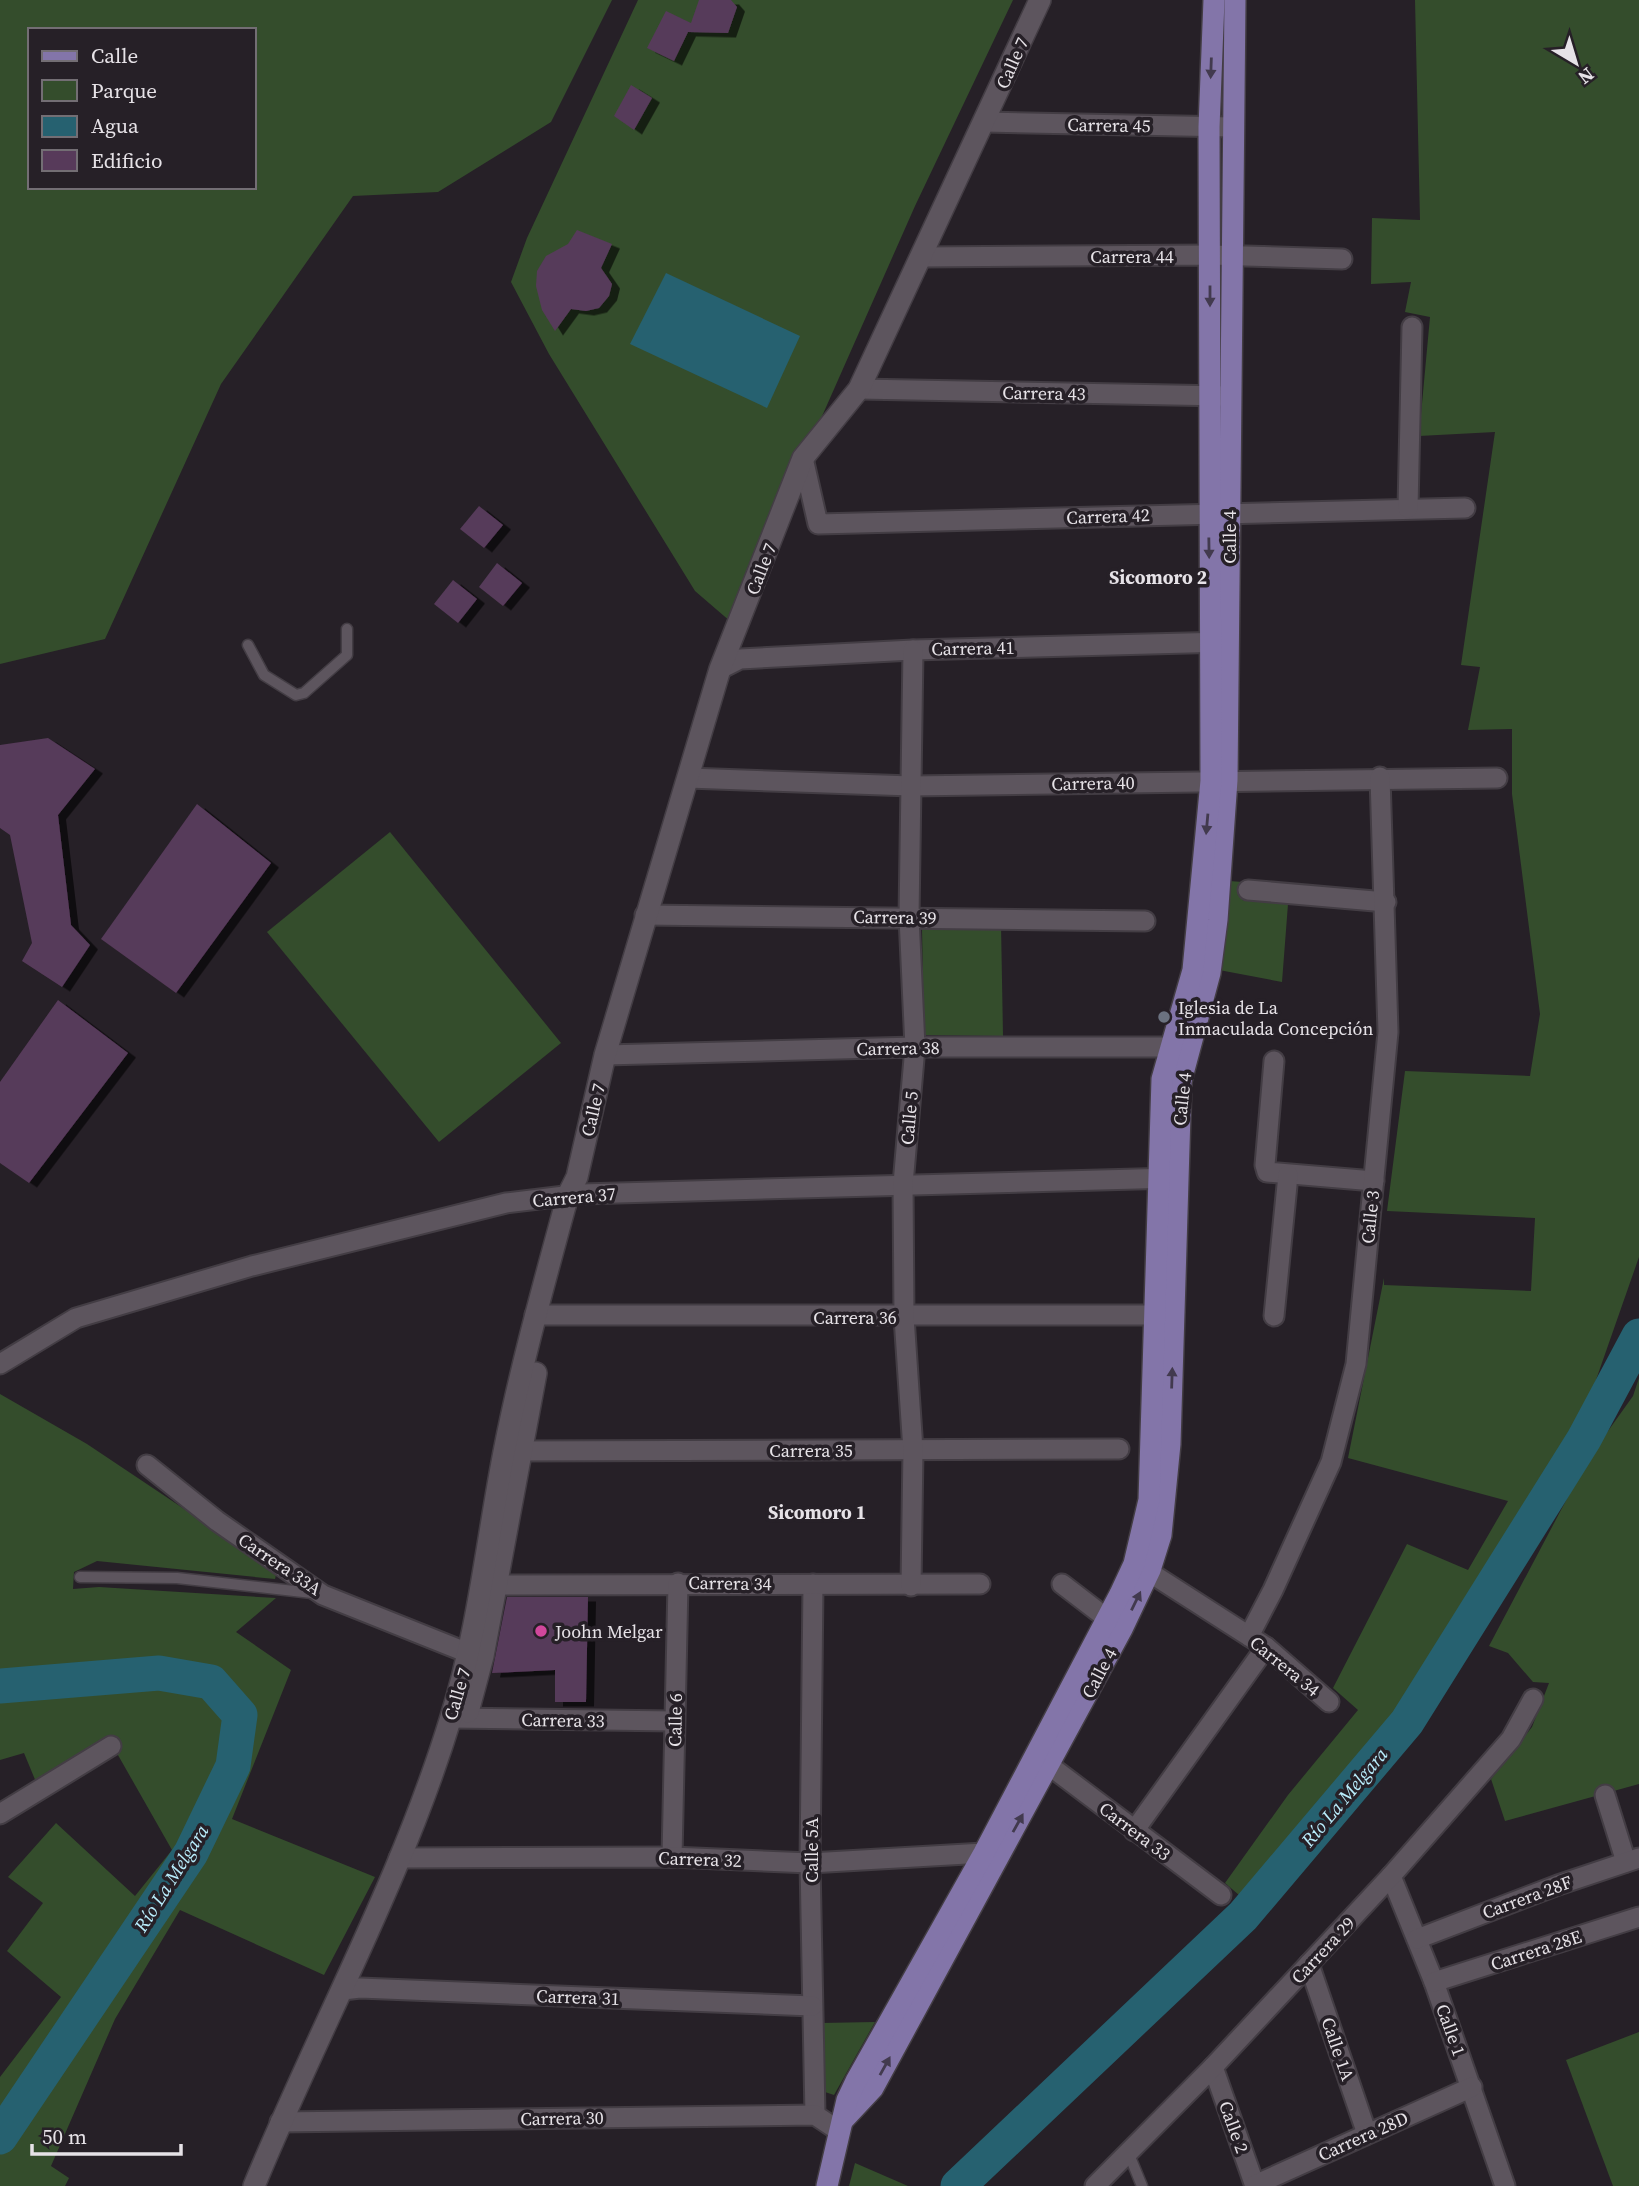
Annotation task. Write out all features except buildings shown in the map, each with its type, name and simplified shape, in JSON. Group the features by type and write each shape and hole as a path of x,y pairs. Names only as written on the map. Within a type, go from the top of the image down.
{"main road":[{"name":"Calle 4","path":"827,2186 847,2100 856,2081 990,1859 1051,1766 1142,1567 1164,1314 1167,1178 1162,1079 1180,1047 1219,780 1219,395 1211,255 1209,127 1214,0"},
{"name":"Calle 4","path":"1219,395 1232,256 1235,0"},
{"name":"Calle 4","path":"990,1859 1115,1624"}],"street":[{"name":"Calle 7","path":"254,2186 351,1989 407,1857 483,1657 489,1585 512,1451 542,1316 575,1189 605,1055 720,669 803,458 859,389 1040,0"},
{"name":"Carrera 45","path":"985,122 1232,127"},
{"name":"Carrera 44","path":"922,257 1211,255 1342,259"},
{"path":"1408,508 1412,327"},
{"name":"Carrera 43","path":"859,389 1219,395"},
{"name":"Carrera 42","path":"803,458 818,524 1465,508"},
{"name":"Carrera 41","path":"720,669 740,659 914,650 1219,642"},
{"name":"Calle 5","path":"911,1586 913,1450 904,1317 903,1184 915,1047 909,917 914,650"},
{"name":"Carrera 40","path":"688,778 911,786 1497,778"},
{"name":"Calle 3","path":"1249,1636 1273,1591 1331,1462 1356,1364 1388,1032 1380,778"},
{"path":"1248,890 1386,902"},
{"name":"Carrera 39","path":"645,915 1145,921"},
{"name":"Carrera 38","path":"605,1055 915,1047 1180,1047"},
{"path":"1274,1061 1265,1166 1267,1172 1374,1181"},
{"path":"1274,1316 1288,1175"},
{"name":"Carrera 37","path":"0,1364 76,1318 252,1266 506,1203 575,1189 1167,1178"},
{"name":"Carrera 36","path":"542,1316 904,1317 1164,1314"},
{"name":"Carrera 35","path":"512,1451 1119,1448"},
{"name":"Carrera 33A","path":"146,1465 217,1521 323,1595 468,1653"},
{"name":"Carrera 34","path":"1142,1567 1266,1647 1329,1702"},
{"name":"Calle 6","path":"672,1857 678,1583"},
{"name":"Calle 5A","path":"813,1584 810,1863 815,2115"},
{"name":"Carrera 34","path":"489,1585 980,1584"},
{"path":"1062,1584 1115,1624"},
{"name":"Calle 7","path":"458,1718 468,1653 489,1585"},
{"path":"1134,1830 1266,1647"},
{"name":"Carrera 29","path":"1095,2186 1213,2067 1391,1877 1511,1739 1534,1699"},
{"name":"Carrera 33","path":"458,1718 674,1721"},
{"path":"0,1814 111,1746"},
{"name":"Carrera 33","path":"1051,1766 1221,1895"},
{"path":"1605,1795 1633,1860"},
{"name":"Carrera 32","path":"407,1857 672,1857 810,1863 990,1859"},
{"name":"Carrera 28F","path":"1417,1939 1558,1885 1633,1860"},
{"name":"Calle 1","path":"1391,1877 1434,1982 1505,2186"},
{"name":"Carrera 28E","path":"1434,1982 1639,1917"},
{"name":"Calle 1A","path":"1309,1964 1367,2134"},
{"name":"Carrera 31","path":"351,1989 812,2006"},
{"name":"Calle 2","path":"1213,2067 1255,2185"},
{"name":"Carrera 28D","path":"1255,2185 1472,2087"},
{"path":"815,2115 842,2125"},
{"name":"Carrera 30","path":"287,2122 815,2115"},
{"name":"Calle 7","path":"267,2186 287,2122"}],"lane":[{"path":"248,645 264,676 296,695 304,693 347,655 347,629"},
{"path":"80,1577 177,1578 323,1595"},
{"path":"1128,2152 1143,2186"}],"green space":[{"path":"0,0 612,0 551,122 438,192 353,196 221,384 105,639 0,664"},
{"path":"638,0 1013,0 915,206 731,622 695,591 549,354 511,282 527,238"},
{"path":"1415,0 1639,0 1639,1257 1583,1417 1406,1712 1246,1901 1225,1883 1288,1795 1358,1710 1333,1688 1407,1544 1468,1570 1508,1501 1348,1458 1384,1278 1384,1285 1531,1291 1535,1218 1387,1211 1405,1071 1530,1076 1540,1014 1512,794 1512,729 1468,730 1480,667 1461,665 1495,432 1419,436 1430,317 1405,312 1411,282 1371,284 1372,218 1420,220"},
{"path":"390,832 561,1043 439,1142 267,932"},
{"path":"1229,881 1243,882 1242,900 1288,904 1282,982 1219,970"},
{"path":"1001,925 1003,1036 924,1035 922,928"},
{"path":"1639,1378 1639,1784 1505,1821 1491,1779 1532,1727 1549,1683 1533,1682 1508,1653 1489,1646 1588,1459 1633,1396"},
{"path":"0,1394 87,1444 277,1571 275,1579 97,1561 74,1572 73,1589 99,1587 276,1598 236,1632 291,1670 232,1819 375,1877 324,1975 180,1910 115,2019 51,2166 69,2178 65,2186 0,2186 0,2077 61,1997 7,1951 43,1903 8,1877 56,1823 135,1896 172,1850 110,1741 36,1782 24,1753 0,1760"},
{"path":"875,2022 834,2095 825,2092 821,2023"},
{"path":"1639,2032 1639,2186 1613,2186 1566,2060"},
{"path":"855,2163 908,2186 849,2186"}],"water":[{"path":"666,273 800,336 767,408 630,344"}],"waterway":[{"name":"Río La Melgara","path":"958,2186 1243,1916 1407,1722 1584,1439 1639,1336"},
{"name":"Río La Melgara","path":"0,1686 159,1673 211,1682 240,1715 233,1766 191,1853 0,2137"}],"place":[{"name":"Iglesia de La Inmaculada Concepción","path":"1164,1017"},
{"name":"Joohn Melgar","path":"541,1631"}],"district":[{"name":"Sicomoro 2","path":"1158,577"},
{"name":"Sicomoro 1","path":"817,1512"}]}
